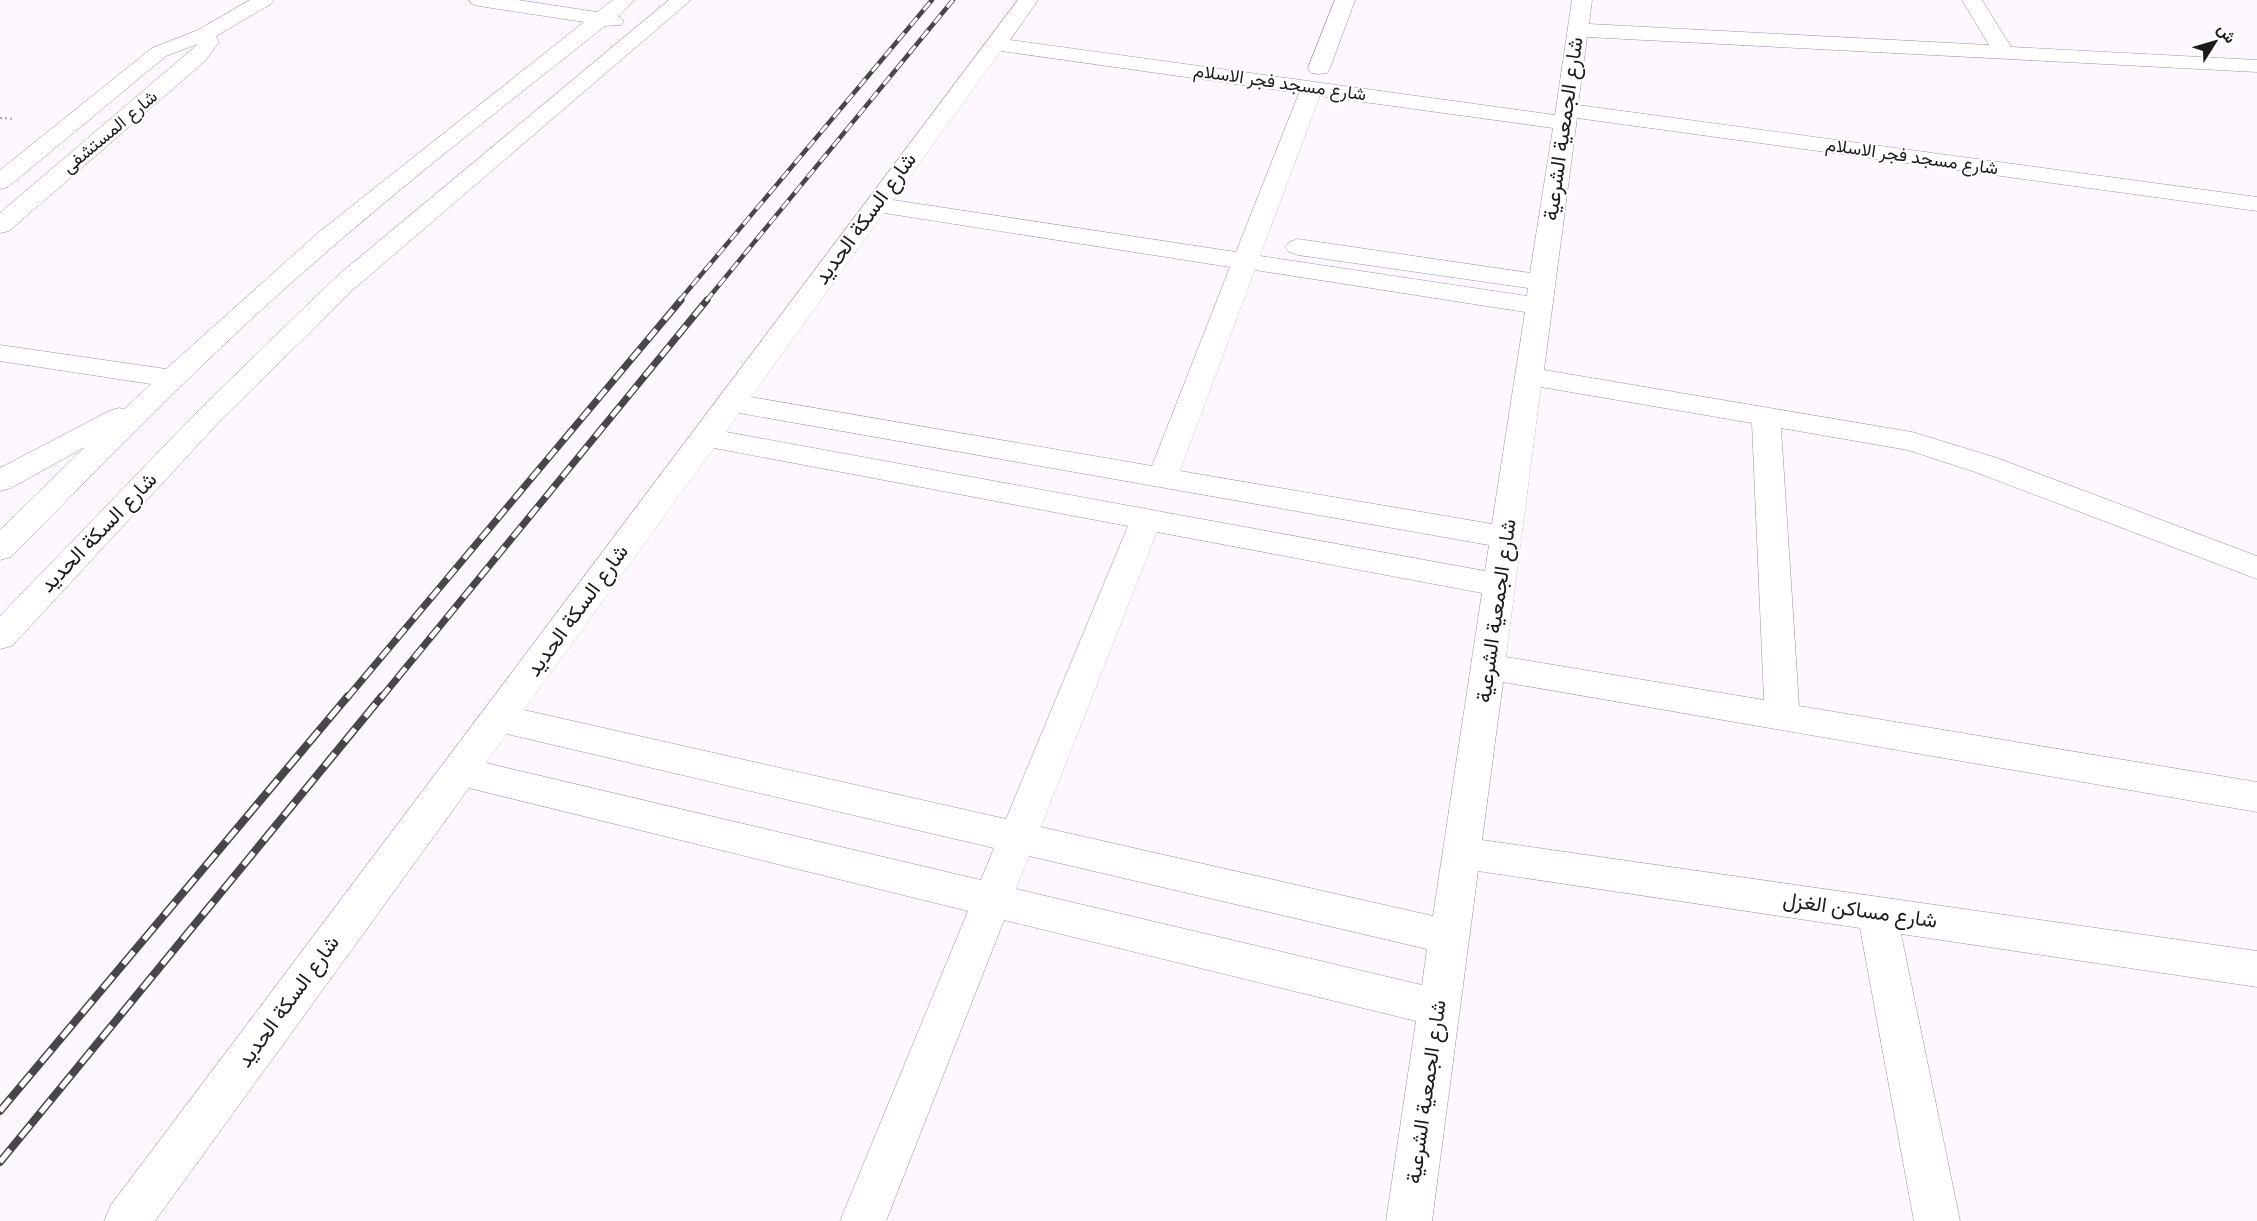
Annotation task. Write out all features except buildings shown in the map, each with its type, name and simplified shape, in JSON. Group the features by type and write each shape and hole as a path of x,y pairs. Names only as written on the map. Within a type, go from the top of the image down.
{"street":[{"name":"شارع المستشفى","path":"0,182 159,52 205,34 264,0"},
{"path":"479,0 650,26"},
{"path":"0,549 164,388 286,273 345,223 625,0"},
{"name":"شارع السكة الحديد","path":"0,637 210,415 337,290 404,230 681,0"},
{"name":"شارع السكة الحديد","path":"127,1221 1028,0"},
{"path":"863,1221 1018,838 1158,521 1249,251 1313,74 1346,0"},
{"path":"1972,0 2004,53"},
{"path":"1580,15 2004,53 2257,66"},
{"name":"شارع الجمعية الشرعية","path":"1409,1221 1541,294 1561,108 1580,15"},
{"name":"شارع المستشفى","path":"0,226 198,57 209,42 205,34"},
{"path":"1002,35 1163,47"},
{"name":"شارع مسجد فجر الاسلام","path":"1002,35 1272,82 1313,74 2257,204"},
{"path":"1272,82 1313,74"},
{"path":"883,196 1541,294"},
{"path":"0,353 164,388"},
{"path":"1529,376 1912,441 1949,452 2257,568"},
{"path":"0,481 164,388"},
{"path":"731,403 1507,537"},
{"path":"1766,417 1782,716"},
{"path":"705,437 1500,585"},
{"path":"1092,510 1115,469"},
{"path":"1489,666 2257,797"},
{"path":"498,718 1450,937"},
{"path":"460,771 1439,1008"},
{"name":"شارع مساكن الغزل","path":"1462,853 2257,969"},
{"path":"1877,913 1937,1221"}],"railway":[{"path":"679,301 932,0"},
{"path":"706,301 953,0"},
{"path":"347,698 681,300"},
{"path":"381,698 707,300"},
{"path":"0,1111 348,696"},
{"path":"0,1162 382,696"}]}
